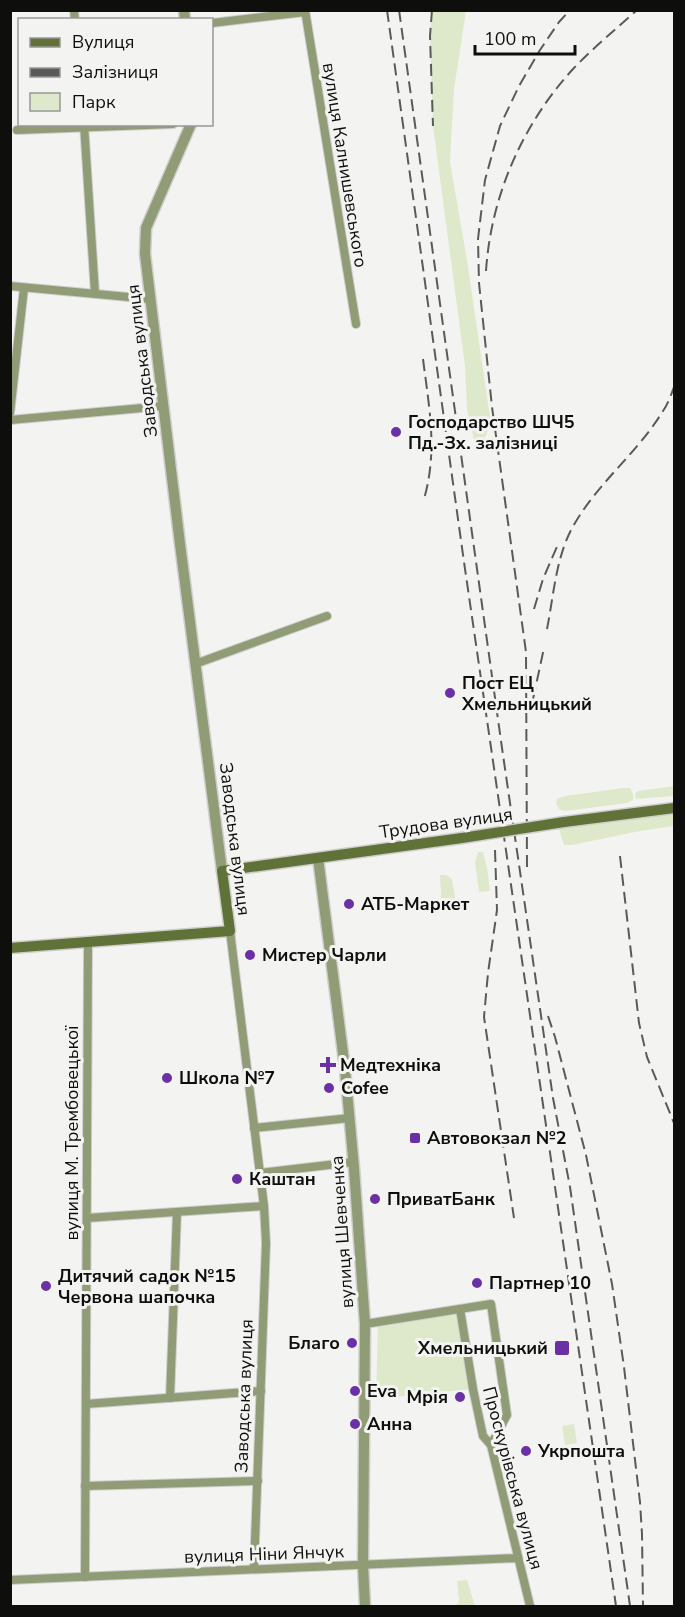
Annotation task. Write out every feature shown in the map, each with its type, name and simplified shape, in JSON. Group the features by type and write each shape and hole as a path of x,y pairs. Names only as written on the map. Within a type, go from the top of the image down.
{"main road":[{"name":"Трудова вулиця","path":"222,871 675,808"},
{"name":"Заводська вулиця","path":"222,871 230,931"},
{"path":"10,948 230,931"}],"street":[{"path":"213,23 305,11"},
{"name":"вулиця Калнишевського","path":"305,11 356,324"},
{"path":"18,130 114,126"},
{"name":"Заводська вулиця","path":"190,126 146,228 146,254 222,871"},
{"path":"84,127 95,293"},
{"path":"10,286 150,299"},
{"path":"10,413 24,288"},
{"path":"10,420 164,406"},
{"path":"195,664 327,616"},
{"name":"вулиця Шевченка","path":"318,858 350,1118 365,1324 363,1565 365,1606"},
{"name":"Заводська вулиця","path":"230,931 264,1206 266,1243 254,1569"},
{"name":"вулиця М. Трембовецької","path":"85,1576 88,942"},
{"path":"254,1128 350,1118"},
{"path":"260,1173 354,1162"},
{"path":"87,1218 264,1206"},
{"path":"170,1398 177,1212"},
{"path":"365,1324 491,1304 507,1415 491,1445"},
{"name":"Проскурівська вулиця","path":"460,1309 483,1436 491,1445 530,1606"},
{"path":"86,1404 261,1391"},
{"path":"85,1486 258,1480"},
{"name":"вулиця Ніни Янчук","path":"10,1580 518,1558"}],"green space":[{"path":"432,10 466,11 454,89 450,162 491,424 481,446 474,440 467,410 465,366 433,126 430,36"},
{"path":"674,786 674,796 636,799 635,794 638,791"},
{"path":"630,788 633,800 627,803 566,811 560,810 556,804 557,799 565,796"},
{"path":"674,813 674,826 572,845 564,845 559,829"},
{"path":"478,852 483,852 490,891 479,892 475,862"},
{"path":"440,875 448,876 452,880 457,907 446,913 442,910"},
{"path":"460,1309 473,1389 376,1399 378,1323"},
{"path":"574,1424 577,1443 565,1445 562,1426"},
{"path":"467,1580 475,1606 448,1606 458,1604 457,1581"}],"railway":[{"path":"387,10 464,562 616,1606"},
{"path":"399,10 502,748 553,1098 570,1187 630,1606"},
{"path":"432,10 430,36 433,126"},
{"path":"527,867 526,652 492,407 479,283 478,239 485,180 500,126 519,86 540,50 570,10"},
{"path":"486,271 489,243 502,189 524,138 555,91 573,69 637,10"},
{"path":"423,359 431,429 431,464 424,499"},
{"path":"547,629 557,574 564,548 575,523 595,494 653,426 674,387"},
{"path":"534,609 543,579 559,542"},
{"path":"533,699 544,648"},
{"path":"495,850 497,910 484,1017 514,1218"},
{"path":"620,856 639,1023 647,1057 674,1123"},
{"path":"548,1016 586,1155 612,1284 640,1502 643,1606"}],"place":[{"name":"Господарство ШЧ5 Пд.-Зх. залізниці","path":"396,432"},
{"name":"Пост ЕЦ Хмельницький","path":"450,693"},
{"name":"АТБ-Маркет","path":"349,904"},
{"name":"Мистер Чарли","path":"250,955"},
{"name":"Медтехніка","path":"328,1065"},
{"name":"Школа №7","path":"167,1078"},
{"name":"Cofee","path":"329,1088"},
{"name":"Автовокзал №2","path":"415,1138"},
{"name":"Каштан","path":"237,1179"},
{"name":"ПриватБанк","path":"375,1199"},
{"name":"Партнер 10","path":"477,1283"},
{"name":"Дитячий садок №15 Червона шапочка","path":"46,1286"},
{"name":"Благо","path":"352,1343"},
{"name":"Хмельницький","path":"562,1348"},
{"name":"Eva","path":"355,1391"},
{"name":"Мрія","path":"460,1397"},
{"name":"Анна","path":"355,1424"},
{"name":"Укрпошта","path":"526,1451"}]}
